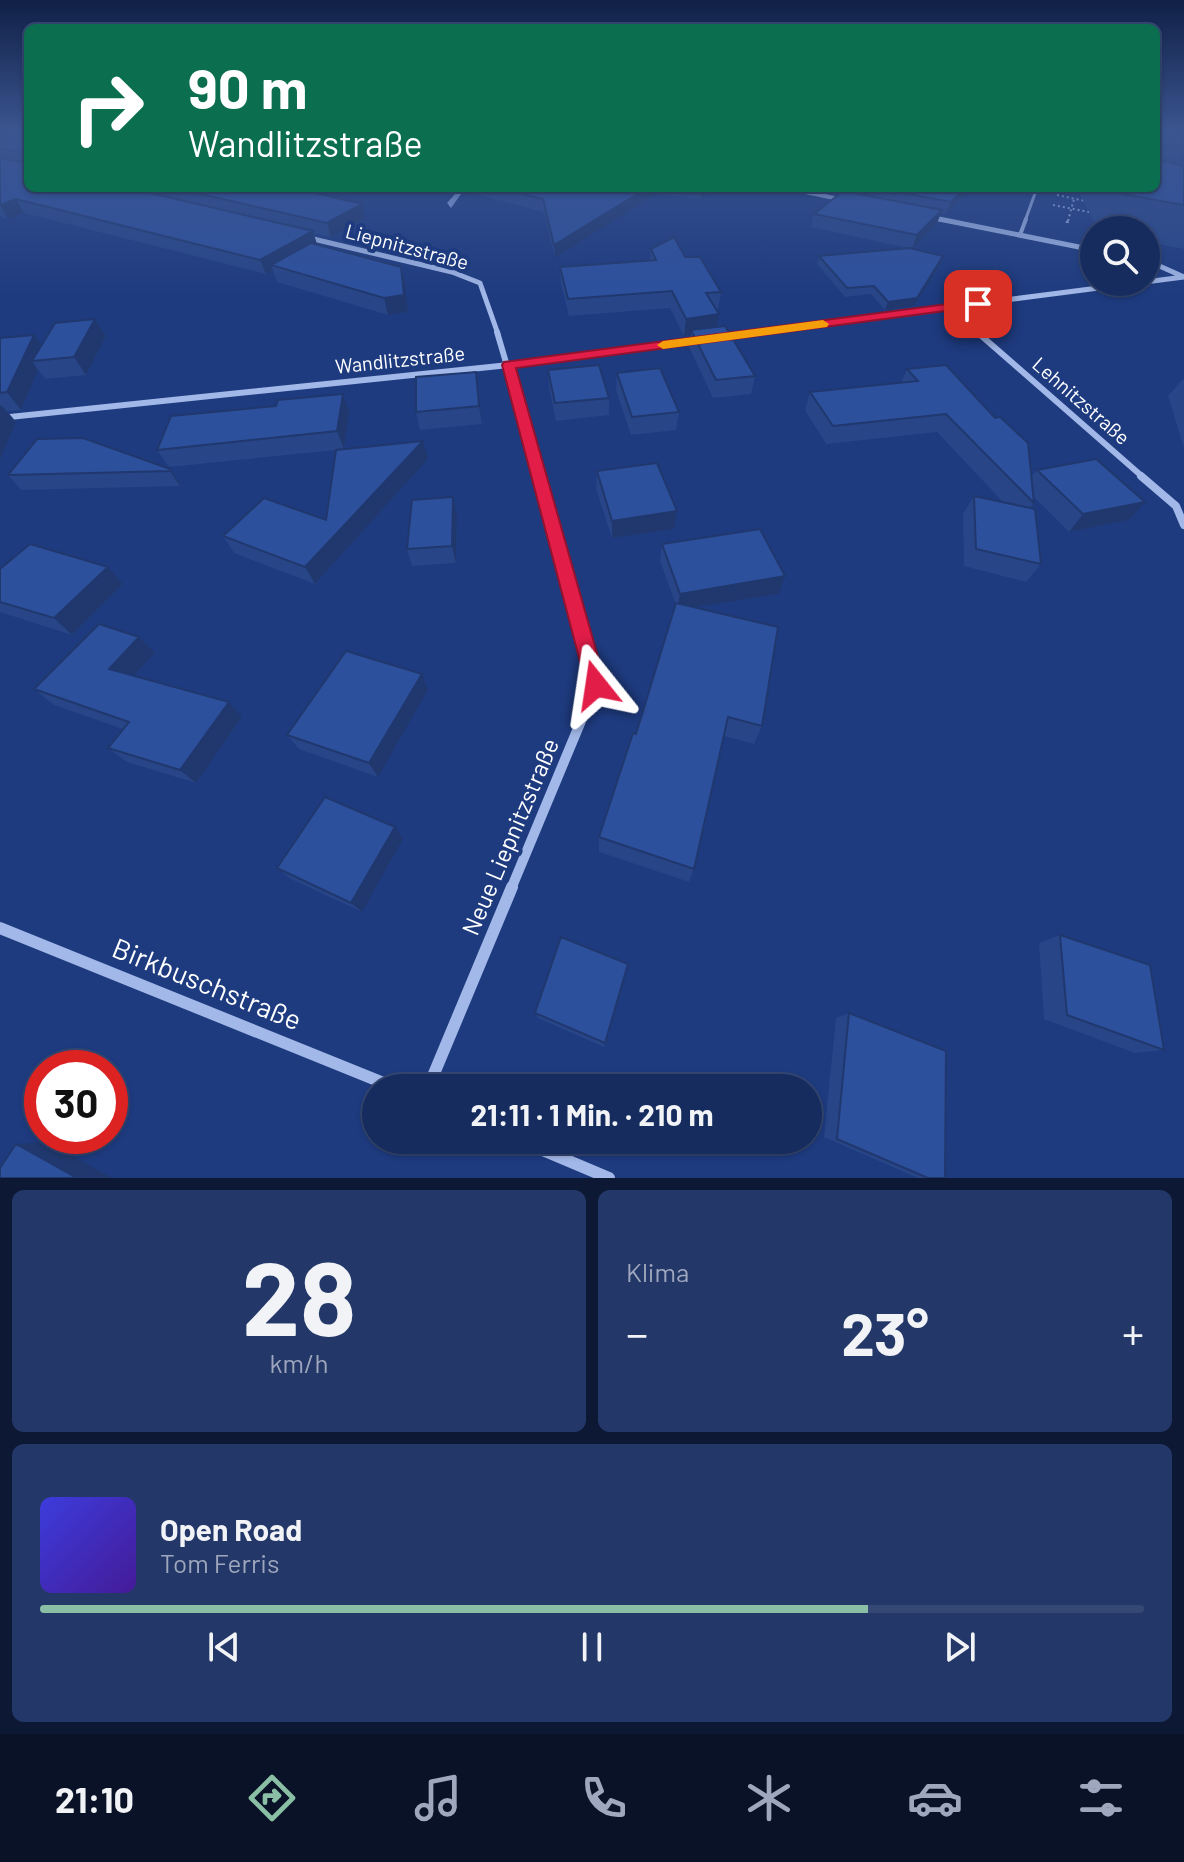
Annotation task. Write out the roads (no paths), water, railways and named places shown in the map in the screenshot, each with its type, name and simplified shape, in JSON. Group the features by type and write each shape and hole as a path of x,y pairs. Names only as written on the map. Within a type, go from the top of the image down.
{"street":[{"path":"807,192 848,200"},
{"path":"926,216 1080,247"},
{"name":"Liepnitzstraße","path":"300,235 452,272 480,283 509,365"},
{"path":"1160,266 1184,277"},
{"name":"Wandlitzstraße","path":"0,418 509,365 1184,277"},
{"name":"Lehnitzstraße","path":"949,308 1180,506 1184,525"},
{"name":"Neue Liepnitzstraße","path":"434,1074 596,685 509,365"},
{"name":"Birkbuschstraße","path":"0,928 362,1074"},
{"path":"552,1154 609,1178"}],"lane":[{"path":"1020,235 1035,192"}],"waterway":[{"path":"451,206 457,192"}]}
